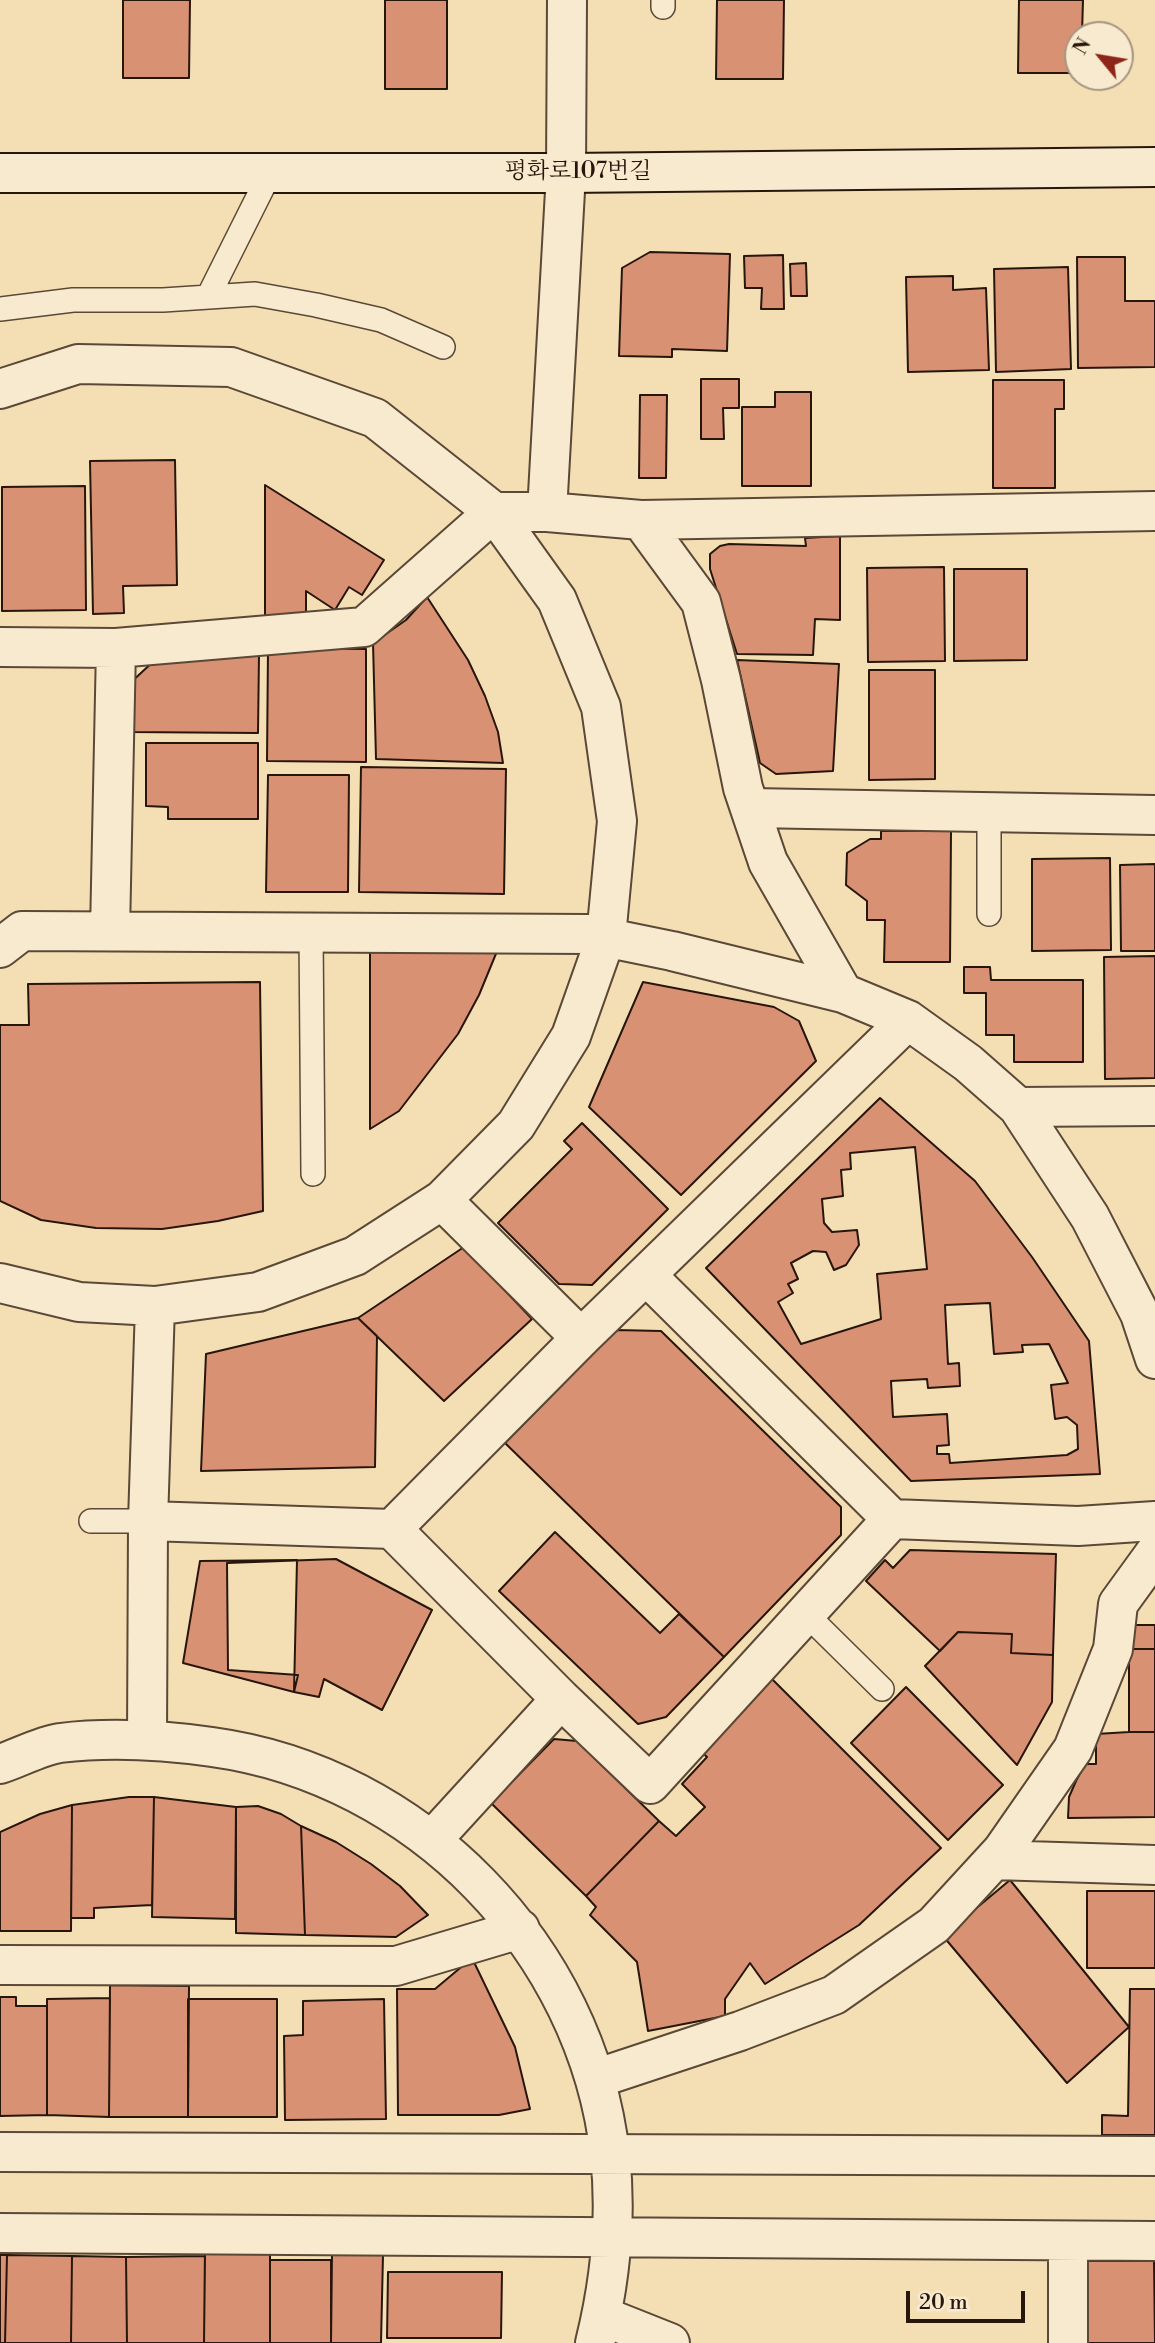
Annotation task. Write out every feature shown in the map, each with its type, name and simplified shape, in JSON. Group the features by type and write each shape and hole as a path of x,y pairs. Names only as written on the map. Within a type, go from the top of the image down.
{"street":[{"path":"547,512 566,173 567,0"},
{"name":"평화로107번길","path":"0,173 566,173 1155,167"},
{"path":"0,389 78,364 231,367 374,418 494,512 557,600 601,707 617,821 606,937 571,1036 516,1125 442,1200 355,1256 258,1292 155,1306 79,1302 0,1283"},
{"path":"0,647 116,648 364,627 494,512 547,512 641,520 1155,511"},
{"path":"641,520 701,602 721,680 743,788 768,862 843,993"},
{"path":"110,931 116,648"},
{"path":"751,808 1155,815"},
{"path":"0,948 22,931 589,934 843,993 908,1020 968,1063 1018,1107 1090,1217 1140,1314 1155,1359"},
{"path":"391,1528 581,1338 908,1020"},
{"path":"1018,1107 1155,1106"},
{"path":"442,1200 581,1338"},
{"path":"646,1275 892,1520 1078,1526 1155,1521"},
{"path":"147,1740 148,1521 155,1306"},
{"path":"148,1521 391,1528 561,1699 650,1784 892,1520"},
{"path":"595,2079 740,2031 834,1995 934,1925 994,1860 1073,1749 1113,1649 1118,1604 1155,1552"},
{"path":"432,1840 561,1699"},
{"path":"0,1764 58,1744 147,1740 243,1751 313,1772 378,1803 432,1840 482,1884 520,1929 551,1976 576,2026 595,2079 610,2154 612,2237 598,2329 670,2343"},
{"path":"994,1860 1155,1865"},
{"path":"0,1965 396,1966 520,1929"},
{"path":"0,2152 1155,2156"},
{"path":"0,2232 1155,2241"},
{"path":"1068,2241 1068,2343"}],"lane":[{"path":"208,297 270,173"},
{"path":"0,309 73,300 163,300 255,294 316,304 381,320 443,347"},
{"path":"989,812 989,914"},
{"path":"311,932 313,1174"},
{"path":"91,1521 148,1521"},
{"path":"806,1614 882,1689"}],"building":[{"path":"123,0 190,0 189,78 123,78"},
{"path":"385,0 447,0 447,89 385,89"},
{"path":"717,0 784,0 783,79 716,79"},
{"path":"1019,0 1083,0 1082,21 1064,21 1064,73 1018,73"},
{"path":"650,252 730,254 727,351 672,349 672,357 619,356 622,268"},
{"path":"783,255 784,309 761,309 762,288 745,288 744,256"},
{"path":"1077,257 1125,257 1125,301 1155,301 1155,367 1078,368"},
{"path":"806,263 807,296 791,296 790,264"},
{"path":"1068,267 1071,369 996,372 994,269"},
{"path":"953,276 953,290 986,288 989,370 908,372 906,277"},
{"path":"701,379 739,379 739,408 723,408 724,439 701,439"},
{"path":"993,380 1064,380 1064,409 1055,409 1055,488 993,488"},
{"path":"775,392 811,392 811,486 742,486 742,407 775,407"},
{"path":"640,395 667,395 666,478 639,478"},
{"path":"175,460 177,585 123,586 124,613 93,614 90,461"},
{"path":"265,485 384,560 362,595 349,587 335,610 306,591 306,616 265,616"},
{"path":"85,486 86,610 2,611 2,487"},
{"path":"840,536 840,620 815,619 813,655 737,654 710,569 710,554 720,546 729,544 806,546 805,538"},
{"path":"944,567 945,661 868,662 867,568"},
{"path":"954,569 1027,569 1027,660 954,661"},
{"path":"427,597 468,660 485,696 498,732 503,763 376,759 373,643 406,620"},
{"path":"268,648 366,649 366,762 267,761"},
{"path":"207,654 259,654 258,733 128,732 129,684 155,660 207,660"},
{"path":"737,660 839,664 833,771 776,774 760,763"},
{"path":"869,670 935,670 935,779 869,780"},
{"path":"146,743 258,743 258,819 168,819 168,807 146,806"},
{"path":"361,767 506,769 504,894 359,892"},
{"path":"268,775 349,775 348,892 266,892"},
{"path":"881,831 951,831 950,962 884,962 885,920 867,920 867,901 846,885 847,853 870,839 881,839"},
{"path":"1110,858 1111,950 1032,951 1032,859"},
{"path":"1155,864 1155,951 1121,951 1120,865"},
{"path":"500,944 479,995 458,1034 399,1111 370,1129 370,948"},
{"path":"1155,956 1155,1078 1105,1079 1104,957"},
{"path":"964,967 990,967 991,980 1083,980 1083,1062 1014,1062 1014,1035 986,1035 986,993 964,993"},
{"path":"260,982 263,1211 162,1229 96,1228 41,1220 0,1201 0,1025 29,1025 28,984"},
{"path":"643,982 774,1007 799,1021 816,1061 681,1195 589,1107"},
{"path":"880,1098 975,1181 1032,1257 1089,1341 1100,1474 911,1481 706,1268"},
{"path":"582,1123 668,1209 592,1285 559,1284 498,1223 572,1149 564,1141"},
{"path":"915,1147 927,1269 877,1274 881,1319 801,1344 778,1302 793,1293 788,1284 798,1279 791,1263 813,1251 826,1252 834,1270 846,1265 859,1245 857,1230 832,1232 824,1223 822,1199 843,1196 841,1170 851,1169 850,1153"},
{"path":"464,1247 532,1319 444,1401 358,1318"},
{"path":"990,1303 994,1354 1023,1352 1022,1345 1049,1344 1068,1383 1051,1385 1055,1419 1067,1417 1077,1425 1078,1449 1067,1455 950,1463 949,1454 937,1454 937,1446 949,1445 947,1414 893,1417 891,1381 927,1379 928,1388 960,1386 959,1363 948,1364 945,1305"},
{"path":"358,1318 377,1336 375,1467 201,1471 206,1354"},
{"path":"616,1330 661,1331 841,1507 841,1535 724,1657 505,1443"},
{"path":"555,1532 660,1633 679,1614 724,1657 666,1717 638,1724 499,1591"},
{"path":"910,1550 1056,1554 1053,1655 1011,1653 1012,1634 958,1632 940,1651 866,1581 885,1560 893,1568"},
{"path":"336,1559 432,1610 382,1710 324,1679 319,1697 294,1692 298,1675 228,1670 227,1563"},
{"path":"297,1560 294,1692 183,1663 200,1561"},
{"path":"1129,1625 1155,1625 1155,1649 1129,1649"},
{"path":"958,1632 1012,1634 1011,1653 1053,1655 1052,1702 1017,1765 925,1666"},
{"path":"1129,1649 1155,1649 1155,1732 1129,1732"},
{"path":"771,1678 941,1848 859,1925 765,1984 750,1963 725,1999 725,2016 648,2031 637,1962 590,1915 596,1907 586,1896 659,1821 676,1836 705,1807 682,1784 707,1757 696,1747"},
{"path":"906,1687 1003,1785 948,1840 851,1743"},
{"path":"1155,1732 1155,1817 1068,1818 1069,1797 1076,1781 1085,1764 1096,1764 1096,1734"},
{"path":"554,1739 577,1741 659,1821 586,1896 491,1803"},
{"path":"129,1797 154,1797 152,1905 94,1908 94,1918 71,1918 72,1805"},
{"path":"154,1797 236,1807 235,1919 152,1917"},
{"path":"72,1805 71,1931 0,1931 0,1832 40,1814"},
{"path":"258,1806 281,1814 301,1826 305,1935 236,1933 236,1807"},
{"path":"301,1826 336,1842 371,1864 400,1886 428,1915 396,1937 305,1935"},
{"path":"1010,1880 1129,2027 1067,2083 943,1936"},
{"path":"1087,1891 1155,1891 1155,1968 1087,1968"},
{"path":"472,1958 515,2047 530,2109 499,2115 398,2115 397,1989 435,1989"},
{"path":"110,1985 189,1986 188,2117 109,2117"},
{"path":"1130,1989 1155,1989 1155,2135 1102,2135 1102,2115 1128,2116"},
{"path":"0,1997 16,1997 16,2006 47,2006 47,2115 0,2116"},
{"path":"110,1998 109,2117 47,2115 47,1999"},
{"path":"188,1999 277,1999 277,2117 188,2117"},
{"path":"384,1999 386,2119 285,2120 284,2036 303,2035 303,2001"},
{"path":"205,2247 270,2247 270,2343 204,2343"},
{"path":"332,2254 383,2255 381,2343 331,2343"},
{"path":"0,2255 7,2255 5,2343 0,2343"},
{"path":"7,2255 72,2256 71,2343 5,2343"},
{"path":"72,2256 126,2257 127,2343 71,2343"},
{"path":"205,2256 204,2343 127,2343 126,2257"},
{"path":"270,2260 331,2260 331,2343 270,2343"},
{"path":"1086,2261 1154,2261 1155,2343 1086,2343"},
{"path":"388,2272 502,2272 501,2338 387,2338"}]}
